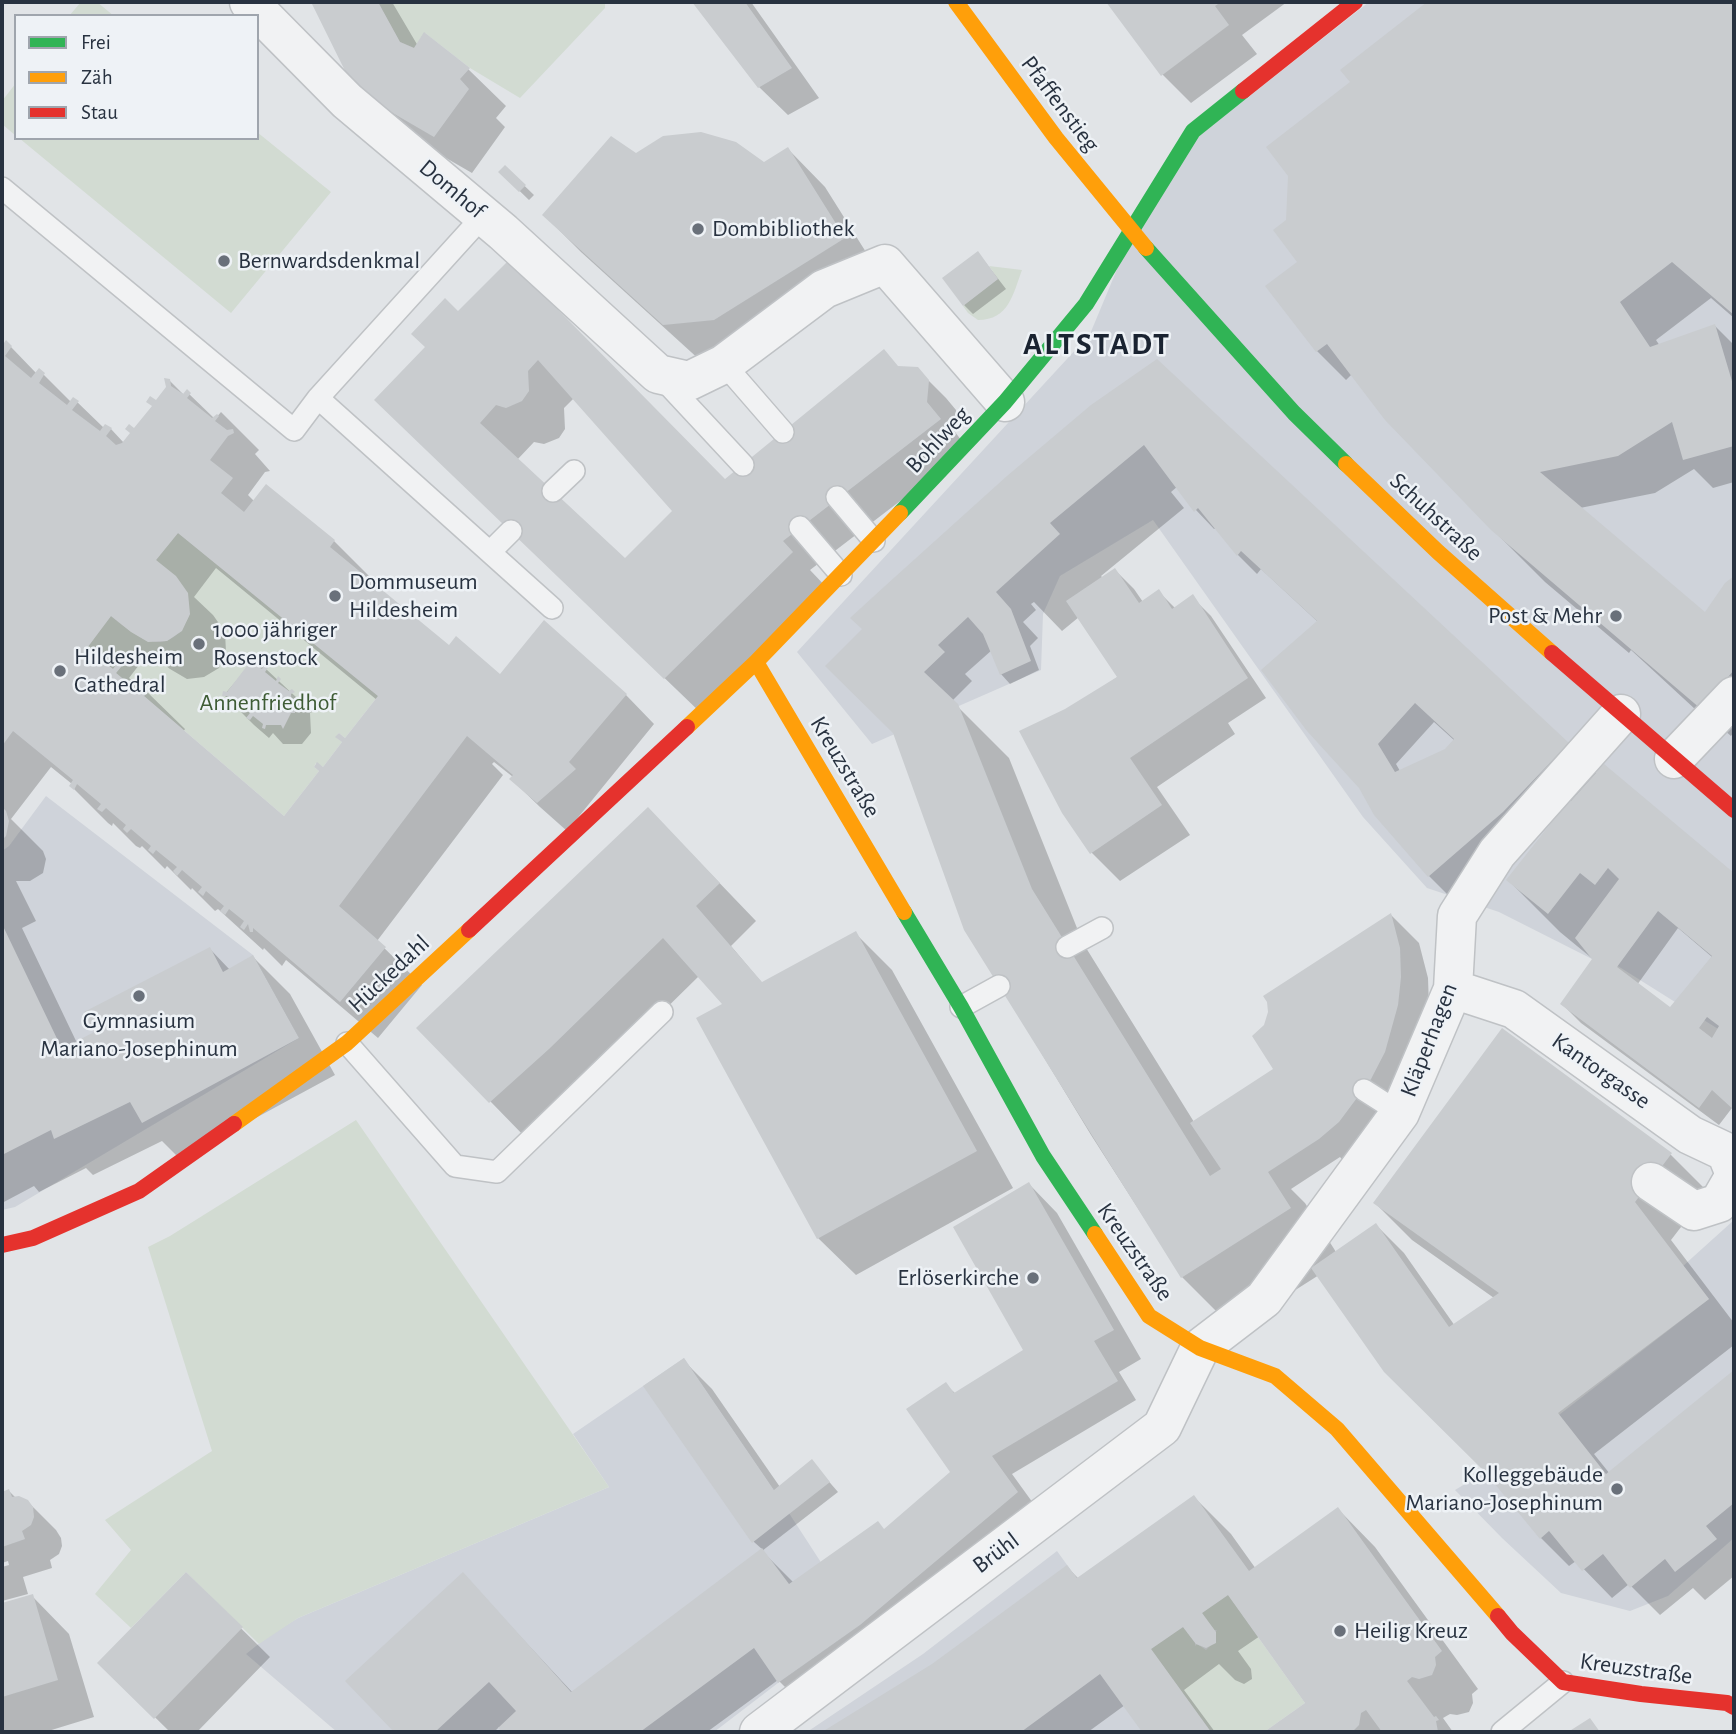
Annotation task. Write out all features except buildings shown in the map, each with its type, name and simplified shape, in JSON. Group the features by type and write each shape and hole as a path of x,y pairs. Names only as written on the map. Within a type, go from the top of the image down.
{"street":[{"name":"Domhof","path":"249,2 347,101 484,215 658,374"},
{"name":"Pfaffenstieg","path":"956,2 1056,138 1131,231"},
{"name":"Bohlweg","path":"756,662 1005,402 1086,304 1193,131 1355,2"},
{"name":"Schuhstraße","path":"1131,231 1294,413 1438,552 1734,810"},
{"path":"658,374 689,382 724,364 824,289 885,264 1005,402"},
{"name":"Kreuzstraße","path":"756,662 961,1007 1042,1156 1149,1316 1200,1348 1275,1376 1337,1429 1459,1568 1511,1633 1563,1682 1731,1705"},
{"name":"Hückedahl","path":"2,1245 33,1238 139,1191 348,1043 756,662"},
{"path":"1674,760 1734,696"},
{"name":"Kläperhagen","path":"1200,1348 1264,1299 1400,1113 1453,989 1457,916 1497,853 1621,714"},
{"name":"Kantorgasse","path":"1453,989 1514,1009 1690,1135 1726,1152 1734,1174 1719,1203 1694,1211 1651,1182"},
{"name":"Brühl","path":"759,1732 1161,1427 1200,1348"}],"lane":[{"path":"2,188 294,430 318,398 484,215"},
{"path":"724,364 783,432"},
{"name":"Domhof","path":"658,374 743,465"},
{"path":"318,398 552,608"},
{"path":"553,491 574,471"},
{"path":"837,498 874,541"},
{"path":"800,527 841,575"},
{"path":"490,552 512,531"},
{"path":"1067,947 1102,928"},
{"path":"961,1007 999,986"},
{"path":"348,1043 455,1166 496,1172 663,1012"},
{"path":"1364,1090 1400,1113"},
{"path":"1502,1732 1563,1682"}],"shaded area":[{"path":"1369,2 1734,2 1734,1039 1597,953 1592,959 1499,912 1427,888 1363,817 1153,520 1060,576 1043,614 1041,670 872,744 797,652 1090,334 1133,231 1180,151"},
{"name":"Gymnasium Mariano-Josephinum","path":"46,796 253,955 299,1038 15,1207 2,1210 2,851 9,846"},
{"path":"1734,1220 1734,1538 1668,1596 1630,1611 1561,1593 1455,1490 1485,1472 1709,1299 1683,1266"},
{"path":"684,1358 861,1624 714,1732 337,1732 246,1654 271,1634 298,1618 609,1487 573,1434"},
{"path":"1057,1551 1130,1652 1117,1662 1171,1732 807,1732 923,1654"}],"green space":[{"path":"81,2 97,2 112,14 71,14"},
{"path":"378,2 605,2 605,8 520,98 470,68 425,33 414,48 400,42"},
{"path":"14,86 14,134 2,124 2,101"},
{"path":"259,134 331,192 231,313 21,140 259,140"},
{"path":"989,266 1022,270 1003,311 997,316 978,320 963,306 998,279"},
{"name":"Annenfriedhof","path":"178,533 378,696 345,738 339,733 336,737 342,742 323,767 316,763 314,767 319,771 284,816 144,696 149,690 145,688 140,693 116,673 121,666 117,664 113,669 87,648 111,616 133,632 154,642 173,638 182,629 190,614 156,560"},
{"path":"356,1120 609,1487 298,1618 259,1644 186,1572 131,1628 95,1594 131,1550 105,1520 212,1451 148,1247"},
{"path":"1228,1595 1305,1703 1264,1732 1211,1732 1151,1649 1183,1627 1195,1646 1197,1644 1206,1650 1216,1643 1217,1630 1214,1630 1202,1613"}],"traffic: fast":[{"path":"900,513 1005,402 1086,304 1193,131 1243,91"},
{"path":"1146,248 1294,413 1346,464"},
{"path":"904,912 961,1007 1043,1156 1095,1234"}],"traffic: slow":[{"path":"956,2 1056,138 1146,248"},
{"path":"1346,464 1438,552 1552,653"},
{"path":"687,727 756,662 900,513"},
{"path":"756,662 904,912"},
{"path":"234,1124 347,1043 469,930"},
{"path":"1095,1234 1149,1316 1200,1348 1275,1376 1337,1429 1498,1616"}],"traffic: jam":[{"path":"1243,91 1355,2"},
{"path":"1552,653 1734,810"},
{"path":"469,930 687,727"},
{"path":"2,1245 33,1238 139,1191 234,1124"},
{"path":"1498,1616 1563,1682 1727,1703 1734,1707"}],"place":[{"name":"Dombibliothek","path":"698,229"},
{"name":"Bernwardsdenkmal","path":"224,261"},
{"name":"Dommuseum Hildesheim","path":"335,596"},
{"name":"Post & Mehr","path":"1616,616"},
{"name":"1000 jähriger Rosenstock","path":"199,644"},
{"name":"Hildesheim Cathedral","path":"60,671"},
{"name":"Gymnasium Mariano-Josephinum","path":"139,996"},
{"name":"Erlöserkirche","path":"1033,1278"},
{"name":"Kolleggebäude Mariano-Josephinum","path":"1617,1489"},
{"name":"Heilig Kreuz","path":"1340,1631"}],"district":[{"name":"ALTSTADT","path":"1097,344"}]}
